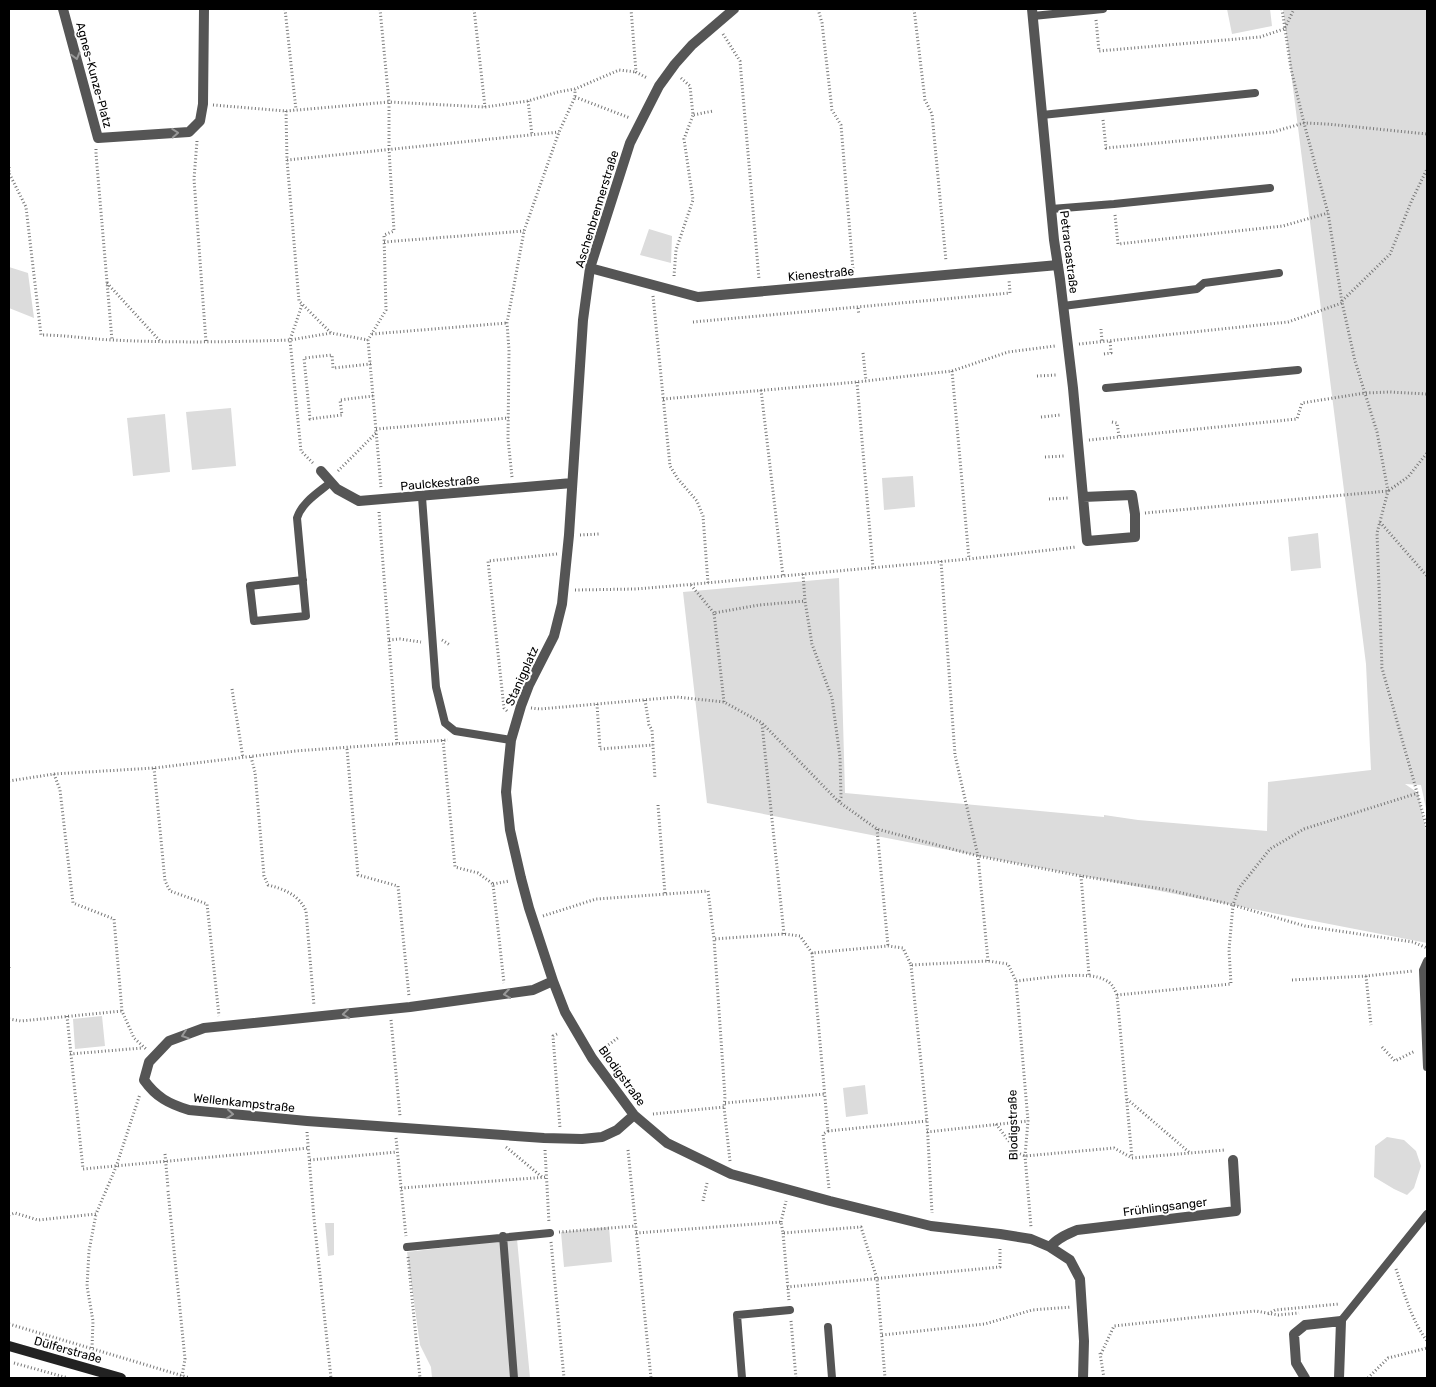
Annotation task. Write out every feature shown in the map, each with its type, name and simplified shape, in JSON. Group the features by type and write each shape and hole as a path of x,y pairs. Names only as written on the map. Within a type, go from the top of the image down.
{"main road":[{"name":"Dülferstraße","path":"9,1346 121,1378"}],"street":[{"name":"Agnes-Kunze-Platz","path":"63,9 98,138 189,132"},
{"path":"189,132 200,121 204,9"},
{"name":"Aschenbrennerstraße","path":"572,483 583,320 590,268 630,143 659,86 675,64 692,45 733,9"},
{"name":"Petrarcastraße","path":"1033,12 1051,209 1064,306 1087,541"},
{"name":"Kienestraße","path":"590,268 698,297 1058,265"},
{"name":"Paulckestraße","path":"321,471 337,489 359,502 572,483"},
{"name":"Stanigplatz","path":"521,878 510,830 507,805 511,740 529,685 554,636 559,619 564,590 572,483"},
{"path":"1083,498 1132,495 1135,514 1135,537 1087,541"},
{"name":"Blodigstraße","path":"521,878 553,981 565,1012 592,1058 634,1115 667,1144 731,1174 931,1226 1031,1239 1050,1247 1070,1260 1080,1278 1083,1378"},
{"path":"144,1080 149,1062 169,1041 204,1028 390,1010 533,990 553,981"},
{"name":"Wellenkampstraße","path":"144,1080 153,1093 162,1100 189,1110 401,1128 582,1139 602,1137 617,1130 634,1115"},
{"name":"Frühlingsanger","path":"1050,1247 1064,1235 1077,1230 1236,1211 1233,1160"},
{"path":"1305,1378 1296,1363 1294,1334 1305,1326 1342,1321 1339,1378"}],"lane":[{"path":"1033,12 1099,9"},
{"path":"1042,115 1256,93"},
{"path":"1051,209 1270,188"},
{"path":"1064,306 1197,289 1204,282 1279,273"},
{"path":"1106,388 1298,370"},
{"path":"303,580 250,586 254,621 306,616 303,580 297,518 300,510 308,501 330,481"},
{"path":"422,497 436,687 445,723 455,731 511,740"},
{"path":"1427,961 1423,970 1427,1067"},
{"path":"1342,1321 1427,1214"},
{"path":"407,1247 503,1236 550,1233"},
{"path":"503,1236 514,1378"},
{"path":"742,1378 737,1315 790,1310"},
{"path":"828,1326 832,1378"}],"path":[{"path":"285,9 296,110"},
{"path":"380,9 389,102 389,150 394,230 384,235 386,310 368,340 397,745"},
{"path":"474,9 485,107"},
{"path":"631,9 636,72"},
{"path":"818,9 822,23 832,110 841,125 853,270"},
{"path":"914,9 925,100 932,114 946,261"},
{"path":"1099,9 1099,51 1260,38 1284,29 1294,9"},
{"path":"1282,9 1291,69 1328,213 1342,302 1355,361 1378,432 1388,491 1378,533 1382,668 1427,828"},
{"path":"723,34 740,61 759,279"},
{"path":"202,104 286,111 389,102 485,107 575,90 619,70 636,72 647,78"},
{"path":"674,276 676,250 693,200 684,139 693,115 690,86 679,77"},
{"path":"513,488 508,439 509,350 507,323 524,231 559,132 575,97 575,90"},
{"path":"575,97 641,122"},
{"path":"528,100 532,135"},
{"path":"1102,109 1106,148 1272,132 1304,124 1327,124 1427,134"},
{"path":"286,111 287,160 299,301 331,333"},
{"path":"693,115 713,111"},
{"path":"189,132 198,142 194,179 206,342"},
{"path":"287,160 559,132"},
{"path":"98,138 96,154 112,340"},
{"path":"9,167 9,173 26,207 40,335 68,335 112,340 206,342 290,340 331,333 368,340"},
{"path":"663,399 857,382 952,371 1008,352 1288,322 1342,302 1390,254 1427,169"},
{"path":"1114,204 1118,244 1283,226 1328,213"},
{"path":"384,242 524,231"},
{"path":"693,322 1010,293 1009,269"},
{"path":"107,283 160,341"},
{"path":"652,285 670,466 678,479 697,501 703,516 708,583"},
{"path":"302,305 290,340 301,450 321,471"},
{"path":"858,308 859,315"},
{"path":"372,334 507,323"},
{"path":"1101,329 1102,341"},
{"path":"1104,354 1111,354 1110,340"},
{"path":"862,354 866,381"},
{"path":"371,364 333,368 332,355 304,358 310,419 342,415 340,400 373,396"},
{"path":"952,371 969,559"},
{"path":"1037,376 1056,375"},
{"path":"857,382 873,568"},
{"path":"761,390 783,576"},
{"path":"1078,441 1297,419 1302,403 1365,393 1427,394"},
{"path":"1041,416 1060,415"},
{"path":"330,481 376,431 509,418"},
{"path":"1112,422 1117,423 1119,437"},
{"path":"1135,514 1388,491 1408,478 1427,452"},
{"path":"1045,457 1064,456"},
{"path":"1049,499 1068,498"},
{"path":"1380,522 1427,576"},
{"path":"579,535 599,534"},
{"path":"564,590 636,589 873,568 1075,548 1087,541"},
{"path":"517,720 504,708 488,561 567,553"},
{"path":"941,561 955,755 978,856 988,961"},
{"path":"803,574 812,644 832,698 840,756 841,797 838,802"},
{"path":"691,584 714,612 724,702"},
{"path":"714,612 759,605 805,601"},
{"path":"232,689 242,758"},
{"path":"521,706 540,709 677,697 724,702 762,723 838,802 877,829 978,856 1168,890 1233,905 1305,926 1413,942 1427,948"},
{"path":"645,700 653,745 655,779"},
{"path":"597,704 600,749 653,745"},
{"path":"762,723 784,934"},
{"path":"443,740 455,867 478,873 493,884 505,994"},
{"path":"9,781 54,774 154,768 296,751 347,749 453,740"},
{"path":"347,749 358,875 398,886 410,1007"},
{"path":"251,756 264,876 268,885 284,889 302,901 306,911 315,1017"},
{"path":"154,768 165,881 170,891 207,904 221,1027"},
{"path":"54,774 60,790 73,904 114,919 122,1011 134,1038 143,1048 156,1055"},
{"path":"1117,995 1231,984 1229,950 1233,905 1239,888 1270,849 1304,828 1418,793"},
{"path":"658,805 665,894"},
{"path":"877,829 888,946"},
{"path":"1082,876 1089,975"},
{"path":"533,919 596,900 708,891 715,939 724,1105 731,1174"},
{"path":"715,939 784,934 800,936 812,953 828,1130"},
{"path":"812,953 888,946 903,948 911,965 927,1121 926,1132 932,1197 931,1226"},
{"path":"911,965 988,961 1008,964 1016,981 1089,975 1104,979 1111,984 1117,995 1132,1158"},
{"path":"1292,980 1366,976 1423,970"},
{"path":"1366,976 1372,1024"},
{"name":"Blodigstraße","path":"1016,981 1028,1121 1024,1156 1031,1239"},
{"path":"390,1010 401,1128"},
{"path":"9,1019 22,1021 122,1011"},
{"path":"67,1016 83,1169 309,1148"},
{"path":"557,1034 553,1036 561,1138"},
{"path":"592,1058 619,1037"},
{"path":"70,1054 143,1048"},
{"path":"1382,1048 1395,1061 1420,1049 1425,1050"},
{"path":"92,1348 93,1321 87,1286 89,1251 96,1214 116,1167 144,1080"},
{"path":"634,1115 825,1094"},
{"path":"1127,1098 1190,1154"},
{"path":"307,1121 314,1220 331,1378"},
{"path":"830,1201 823,1134 828,1130 927,1121"},
{"path":"926,1132 1028,1121"},
{"path":"996,1124 1018,1153 1024,1156 1114,1148 1132,1158 1227,1150"},
{"path":"490,1134 542,1178"},
{"path":"544,1138 550,1233 564,1378"},
{"path":"628,1150 651,1378"},
{"path":"310,1160 397,1152"},
{"path":"165,1154 185,1359 182,1376"},
{"path":"401,1188 547,1177"},
{"path":"703,1201 707,1183"},
{"path":"789,1190 781,1222 783,1233 861,1227 877,1279 885,1378"},
{"path":"9,1215 15,1213 38,1220 96,1214"},
{"path":"636,1233 781,1222"},
{"path":"550,1233 636,1226"},
{"path":"787,1287 1000,1268 1000,1234"},
{"path":"1393,1257 1403,1291 1422,1335 1427,1341"},
{"path":"1268,1314 1275,1310 1339,1303 1340,1309"},
{"path":"882,1335 985,1324 1032,1310 1082,1305"},
{"path":"1101,1354 1114,1326 1256,1312 1268,1314 1301,1313"},
{"path":"9,1324 190,1378"},
{"path":"1368,1378 1388,1358 1427,1348"},
{"path":"9,1361 68,1378"}],"shaded area":[{"path":"1227,9 1270,9 1272,26 1232,34"},
{"path":"1283,9 1427,9 1427,813 1421,785 1405,784 1418,793 1427,835 1427,943 707,803 683,592 839,578 845,793 1267,831 1268,782 1371,770 1366,664"},
{"path":"649,229 672,236 671,263 640,255"},
{"path":"9,267 28,273 34,318 9,308"},
{"path":"231,408 236,466 192,470 186,412"},
{"path":"165,414 170,472 133,476 127,418"},
{"path":"913,476 915,507 884,510 882,478"},
{"path":"1318,533 1321,568 1291,571 1288,537"},
{"path":"102,1016 105,1046 75,1049 73,1019"},
{"path":"865,1085 868,1114 846,1117 843,1088"},
{"path":"1387,1137 1404,1140 1416,1151 1421,1166 1414,1188 1407,1195 1374,1177 1375,1146"},
{"path":"325,1223 334,1223 334,1255 328,1256"},
{"path":"609,1227 612,1262 564,1267 561,1232"},
{"path":"517,1239 530,1378 432,1378 431,1367 420,1345 407,1252"}]}
